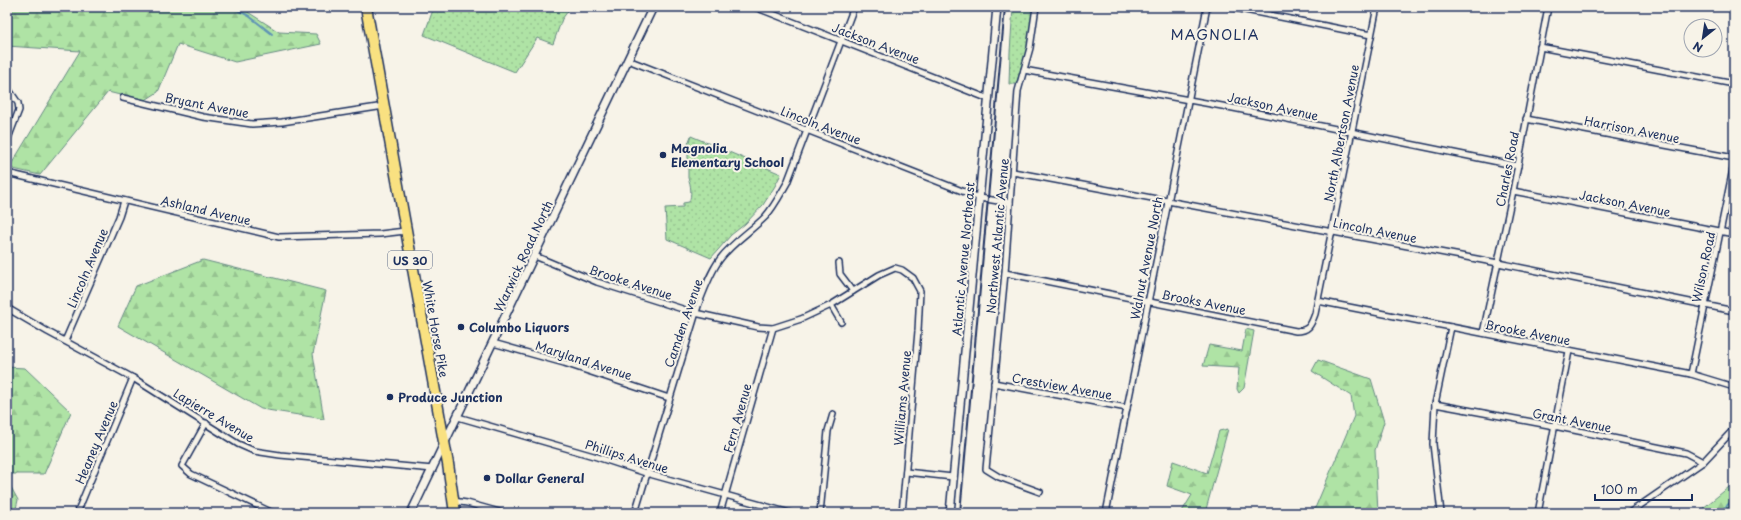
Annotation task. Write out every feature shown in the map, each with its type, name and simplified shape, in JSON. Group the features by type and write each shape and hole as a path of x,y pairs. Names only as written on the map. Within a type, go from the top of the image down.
{"highway":[{"name":"White Horse Pike","path":"366,7 455,513"}],"street":[{"name":"Warwick Road North","path":"411,513 444,447 653,7"},
{"name":"Jackson Avenue","path":"755,7 989,99"},
{"name":"Camden Avenue","path":"635,513 695,313 710,276 720,259 732,245 766,216 777,201 787,183 854,7"},
{"name":"Atlantic Avenue Northeast","path":"950,513 997,7"},
{"name":"Northwest Atlantic Avenue","path":"1036,7 1030,48 1018,91 1005,273 986,469 999,477 1040,492"},
{"name":"Walnut Avenue North","path":"1106,513 1207,7"},
{"path":"1230,7 1371,35"},
{"name":"North Albertson Avenue","path":"1304,330 1311,324 1318,301 1377,7"},
{"name":"Charles Road","path":"1483,334 1518,166 1548,7"},
{"path":"1540,47 1734,84"},
{"name":"Lincoln Avenue","path":"628,60 980,198 1010,203"},
{"name":"Jackson Avenue","path":"1024,70 1189,100 1518,166"},
{"path":"7,87 18,103 19,110 7,141"},
{"name":"Bryant Avenue","path":"123,98 203,117 252,124 282,122 384,106"},
{"name":"Harrison Avenue","path":"1526,119 1734,158"},
{"name":"Wilson Road","path":"1691,374 1734,164"},
{"name":"Lincoln Avenue","path":"1012,172 1498,263 1734,311"},
{"name":"Ashland Avenue","path":"7,173 279,237 380,234 405,231"},
{"name":"Jackson Avenue","path":"1513,191 1734,234"},
{"name":"Lincoln Avenue","path":"65,341 120,217 124,201"},
{"name":"Brooke Avenue","path":"535,256 597,282 695,313 758,328 772,328 802,319 831,305 879,274 895,268 902,270 913,278 917,285"},
{"path":"839,263 840,274 853,291"},
{"name":"Brooks Avenue","path":"1005,273 1296,331 1304,330"},
{"name":"Williams Avenue","path":"902,513 918,331 920,291 917,285"},
{"name":"Brooke Avenue","path":"1318,301 1691,374 1734,387"},
{"path":"831,305 841,322"},
{"name":"Lapierre Avenue","path":"7,308 133,378 238,444 254,451 288,456 433,469"},
{"path":"1441,513 1433,444 1435,404 1451,327"},
{"name":"Fern Avenue","path":"720,513 772,328"},
{"name":"Maryland Avenue","path":"493,343 564,363 669,398"},
{"path":"1538,513 1569,350"},
{"name":"Heaney Avenue","path":"77,513 133,378"},
{"name":"Crestview Avenue","path":"994,383 1127,408"},
{"name":"Grant Avenue","path":"1435,404 1554,426 1686,453 1703,462"},
{"path":"820,513 828,431 833,414"},
{"name":"Phillips Avenue","path":"458,416 646,473 790,513"},
{"path":"206,423 182,466 191,474 273,513"},
{"path":"1629,513 1703,462 1734,429"},
{"path":"906,472 953,477"},
{"path":"453,501 467,503 503,513"}],"green space":[{"path":"11,7 240,7 279,32 316,34 321,44 235,62 178,44 158,92 144,101 108,92 40,175 9,168 80,51 7,46 7,34"},
{"path":"434,7 571,7 562,19 553,44 537,38 515,72 424,35"},
{"path":"1013,7 1033,7 1029,48 1016,84 1009,84 1010,52"},
{"path":"691,136 781,174 763,205 745,224 731,235 711,258 667,239 665,208 683,207 683,203 689,202 691,197 688,178 688,144"},
{"path":"203,260 326,291 313,354 324,419 261,409 118,326 136,286"},
{"path":"1246,329 1254,331 1244,388 1239,393 1237,389 1239,368 1203,366 1209,345 1242,351"},
{"path":"1318,360 1371,379 1384,422 1375,450 1378,513 1313,513 1354,416 1351,396 1312,371"},
{"path":"7,367 25,368 71,412 44,474 7,474"},
{"path":"1228,429 1205,513 1181,513 1192,495 1167,486 1173,461 1207,473 1219,431"},
{"path":"7,480 18,500 15,513 7,513"},
{"path":"1734,483 1734,513 1697,513"}],"waterway":[{"path":"232,7 249,16 272,34"},
{"path":"1719,513 1734,499"}],"railway":[{"path":"960,513 1005,7"}],"place":[{"name":"Magnolia Elementary School","path":"663,155"},
{"name":"Columbo Liquors","path":"461,327"},
{"name":"Produce Junction","path":"390,397"},
{"name":"Dollar General","path":"487,478"}],"district":[{"name":"MAGNOLIA","path":"1215,34"}]}
